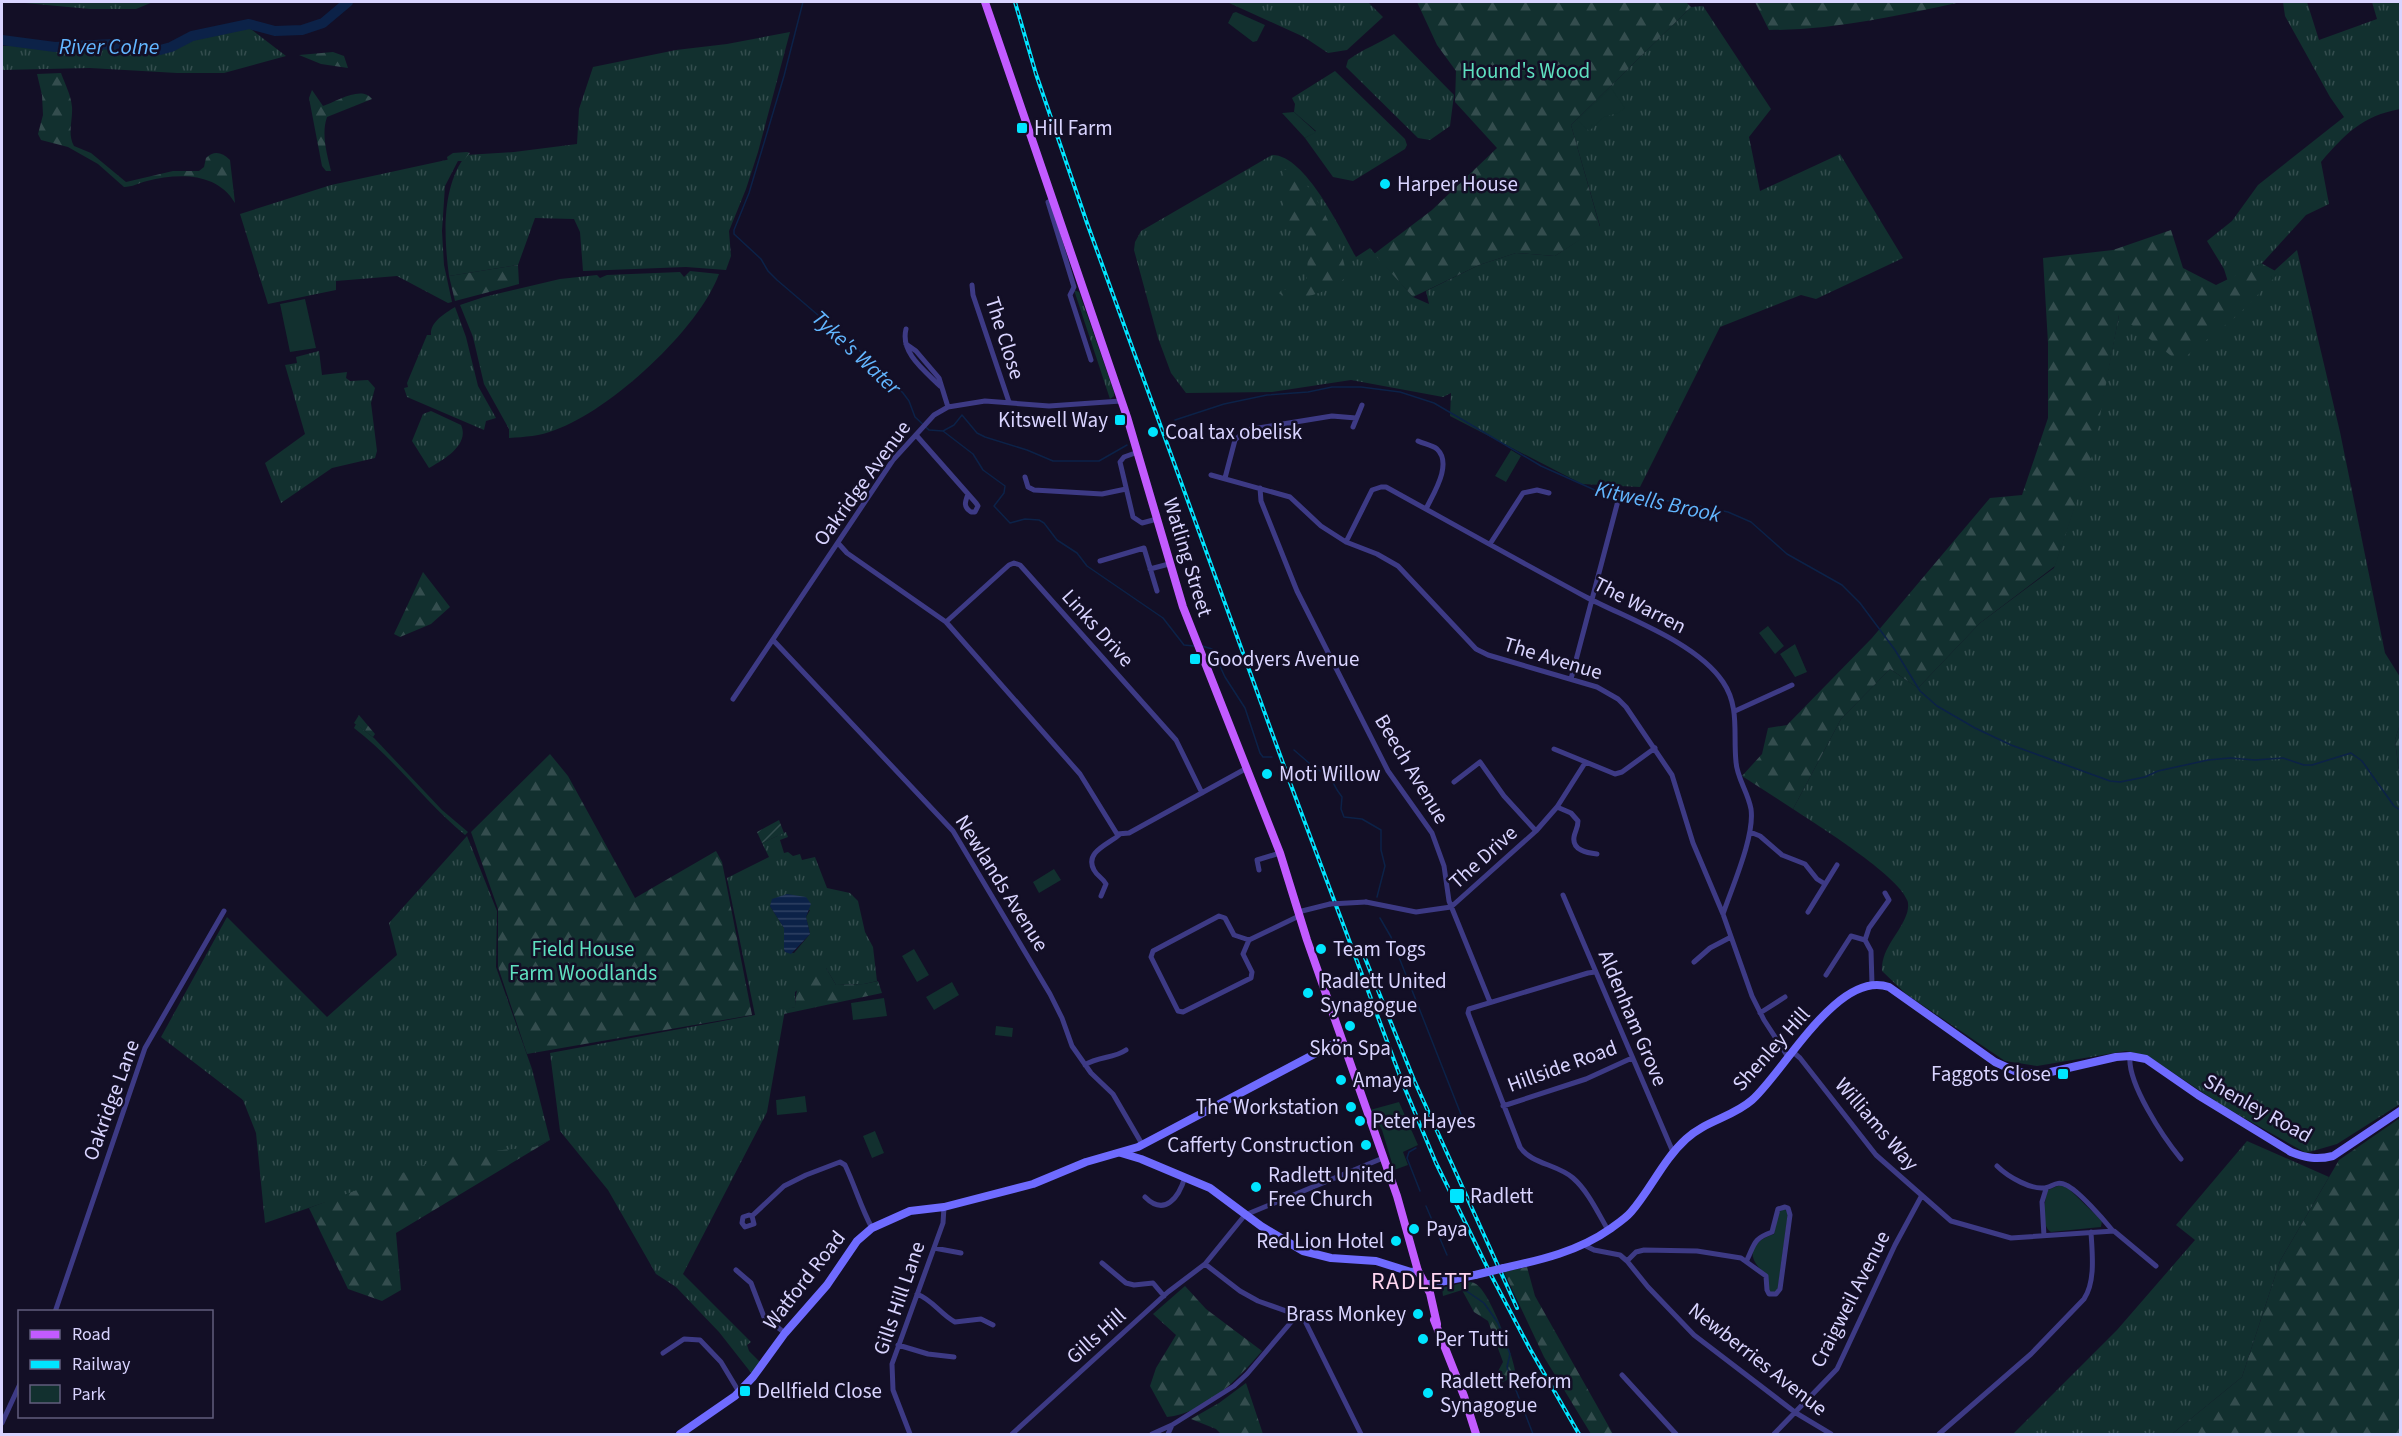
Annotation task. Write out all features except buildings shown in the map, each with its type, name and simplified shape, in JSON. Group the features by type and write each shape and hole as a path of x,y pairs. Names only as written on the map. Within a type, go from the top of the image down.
{"main road":[{"name":"Watling Street","path":"985,2 1054,200 1077,286 1138,452 1169,564 1195,638 1280,853 1298,914 1383,1158 1418,1271 1430,1293 1437,1324 1476,1434"}],"street":[{"name":"The Close","path":"972,285 973,296 1009,402"},
{"path":"1077,286 1070,296 1090,360"},
{"path":"906,329 906,344 920,365 941,387 948,407"},
{"name":"Oakridge Avenue","path":"733,699 893,460 924,425 948,407 985,401 1049,406 1121,401"},
{"path":"1353,427 1362,405"},
{"path":"1225,478 1233,446 1238,436 1246,430 1332,416 1356,418"},
{"path":"916,435 968,494"},
{"path":"1418,441 1435,448 1442,457 1441,477 1426,509"},
{"path":"1138,452 1120,462 1126,489 1135,519 1142,523 1156,519"},
{"name":"The Avenue","path":"1211,475 1290,497 1321,526 1346,542 1377,554 1398,566 1476,649 1488,655 1596,687 1618,699 1672,775 1693,843 1723,914 1760,1013 1790,1054"},
{"path":"1025,477 1028,487 1034,490 1098,494 1126,489"},
{"name":"Beech Avenue","path":"1260,488 1261,501 1311,620 1388,771 1432,833 1444,866 1451,907 1490,1002"},
{"name":"The Warren","path":"1346,542 1372,490 1386,488 1698,655 1722,680 1730,696 1735,711 1736,764 1752,812 1750,832 1723,914"},
{"path":"1490,544 1523,493 1537,490 1549,493"},
{"path":"1570,679 1619,497"},
{"path":"838,543 847,553 946,622 1074,766 1119,835"},
{"path":"1100,561 1144,548 1157,591"},
{"path":"834,550 847,553"},
{"name":"Links Drive","path":"946,622 1009,565 1014,563 1020,565 1176,740 1202,793"},
{"path":"1150,569 1169,564"},
{"name":"Newlands Avenue","path":"772,640 953,831 1034,965 1062,1018 1071,1043 1085,1065 1117,1100 1140,1146"},
{"path":"1735,711 1791,685"},
{"path":"1554,749 1615,774 1622,772 1655,748"},
{"path":"1454,782 1480,762 1497,788 1536,831"},
{"name":"The Drive","path":"1249,940 1298,914 1330,904 1366,902 1416,912 1451,907 1536,831 1557,807 1585,763"},
{"path":"1101,896 1106,884 1092,866 1093,856 1097,850 1119,835 1129,833 1247,768"},
{"path":"1557,807 1570,813 1578,821 1574,837 1578,848 1586,853 1596,854"},
{"path":"1750,832 1760,836 1782,855 1805,864 1817,879 1826,884"},
{"path":"1259,870 1257,860 1280,853"},
{"path":"1808,912 1837,865"},
{"path":"1885,893 1889,900 1869,928 1865,940 1871,951 1872,984 1889,987 1995,1062 2017,1072 2042,1074 2116,1057 2130,1056 2130,1070 2134,1083 2181,1159"},
{"name":"Aldenham Grove","path":"1563,895 1673,1152"},
{"name":"Oakridge Lane","path":"54,1310 145,1048 224,911"},
{"path":"1220,916 1225,918 1234,935 1249,940 1244,954 1252,972 1251,978 1183,1012 1178,1011 1151,957 1153,951 1220,916"},
{"path":"1694,962 1710,948 1731,936"},
{"path":"1826,975 1850,937 1865,940"},
{"path":"1595,972 1490,1002 1469,1010 1468,1018 1524,1153 1572,1177 1580,1185 1608,1230"},
{"name":"Shenley Hill","path":"1426,1287 1553,1256 1584,1245 1608,1230 1631,1212 1673,1152 1697,1130 1750,1102 1790,1054 1838,1003 1857,990 1872,984"},
{"path":"1760,1013 1785,997"},
{"name":"Watford Road","path":"680,1434 739,1392 753,1377 785,1333 827,1285 857,1241 872,1228 910,1211 944,1207 1033,1184 1086,1162 1140,1146 1341,1040"},
{"path":"1085,1065 1097,1058 1113,1057 1126,1050"},
{"name":"Williams Way","path":"1790,1054 1800,1058 1876,1155 1921,1197 1951,1221 2011,1238 2114,1231"},
{"name":"Shenley Road","path":"2130,1056 2146,1059 2198,1095 2290,1152 2306,1158 2320,1159 2333,1156 2400,1111"},
{"name":"Hillside Road","path":"1503,1106 1586,1079 1632,1058"},
{"path":"1140,1146 1141,1159"},
{"path":"1121,1153 1210,1188 1245,1215 1303,1251 1331,1258 1376,1261 1411,1272 1418,1271"},
{"path":"1245,1215 1383,1158"},
{"path":"752,1216 784,1186 840,1162 845,1165 860,1197 862,1210 872,1228"},
{"path":"1997,1166 2008,1177 2027,1185 2046,1188 2056,1184 2066,1185 2114,1231 2156,1266"},
{"path":"1145,1197 1150,1202 1159,1205 1168,1204 1179,1195 1185,1177"},
{"path":"2044,1236 2042,1202 2046,1188"},
{"name":"Craigweil Avenue","path":"1774,1434 1837,1369 1895,1245 1921,1197"},
{"name":"Gills Hill Lane","path":"910,1434 891,1382 892,1364 943,1223 944,1207"},
{"path":"1627,1261 1640,1251 1671,1249 1747,1260 1766,1276 1769,1294 1779,1292 1790,1215 1788,1208 1778,1209 1772,1232 1760,1236 1755,1241 1747,1260"},
{"name":"Gills Hill","path":"1012,1434 1164,1296 1205,1264 1245,1215"},
{"path":"1939,1434 2031,1354 2084,1299 2088,1291 2093,1259 2091,1232"},
{"name":"Newberries Avenue","path":"1584,1245 1594,1250 1620,1255 1683,1325 1796,1413 1831,1434"},
{"path":"934,1248 961,1253"},
{"path":"1102,1263 1126,1284 1153,1283 1164,1296"},
{"path":"1205,1264 1240,1291 1258,1301 1298,1314 1306,1321 1361,1434"},
{"path":"736,1270 751,1283 764,1317 785,1333"},
{"path":"917,1294 931,1300 955,1322 981,1318 993,1325"},
{"path":"1152,1434 1172,1425 1234,1386 1298,1314"},
{"path":"663,1353 684,1339 700,1340 710,1347 722,1362 739,1392"},
{"path":"898,1345 928,1354 954,1357"},
{"path":"1622,1376 1676,1434"},
{"path":"2,1423 18,1388"},
{"path":"1168,1434 1172,1425"}],"green space":[{"path":"14,2 153,2 136,9 90,9"},
{"path":"1227,2 1368,2 1383,17 1347,50 1328,53 1304,37"},
{"name":"Hound's Wood","path":"1417,2 1686,2 1691,7 1571,125 1600,227 1555,256 1516,253 1479,265 1413,297 1374,254 1432,210 1497,148 1455,102 1456,71 1437,45"},
{"path":"1755,2 1961,2 1841,25 1769,30"},
{"path":"2283,2 2307,2 2319,40 2377,19 2372,2 2400,2 2400,109 2365,121 2338,143 2321,162 2329,204 2306,215 2245,282 2229,285 2224,269 2207,241 2232,221 2258,185 2344,117 2330,97 2285,16"},
{"path":"1703,6 1771,109 1749,137 1760,191 1840,154 1903,258 1816,299 1801,295 1720,327 1640,487 1582,484 1450,416 1451,393 1443,397 1351,380 1272,392 1186,393 1171,373 1158,338 1134,250 1135,242 1141,231 1272,155 1285,158 1309,180 1332,213 1356,257 1370,248 1413,297 1429,304 1426,291 1479,265 1516,253 1555,256 1600,226 1571,125 1691,7"},
{"path":"1236,12 1265,25 1257,41 1253,42 1228,23 1233,13"},
{"path":"247,26 286,56 224,73 90,68 2,70 2,46 113,47 163,51 192,38"},
{"path":"790,32 758,152 729,231 731,256 726,270 686,267 583,271 580,232 574,219 535,218 518,265 449,276 446,246 448,197 458,168 466,155 577,144 579,109 593,67 676,50 727,44"},
{"path":"1394,34 1454,95 1450,126 1430,140 1418,138 1346,67 1348,60"},
{"path":"333,52 344,56 348,68 321,64 299,55"},
{"path":"1335,71 1405,139 1407,145 1405,149 1353,181 1333,177 1305,138 1316,131 1294,112 1295,104 1292,98"},
{"path":"61,73 71,103 71,132 74,146 91,153 126,182 173,171 199,171 204,167 209,155 215,153 224,155 230,160 235,203 218,185 196,177 159,178 124,187 98,164 68,147 41,140 38,134 43,115 42,95 37,74"},
{"path":"1611,88 1625,108 1618,113 1604,117 1589,131 1577,120"},
{"path":"312,90 323,106 362,93 372,99 327,117 326,151 331,171 326,171 322,166 309,98"},
{"path":"1294,112 1316,132 1305,138 1282,113"},
{"path":"453,153 470,153 463,161 448,161 447,157"},
{"path":"460,157 445,186 442,231 444,265 452,302 448,303 397,276 336,281 336,290 268,304 240,214 331,185"},
{"path":"1289,169 1308,187 1318,201 1334,234 1345,265 1346,277 1333,287 1314,295 1294,298 1279,293 1299,285 1307,278 1308,248 1305,235 1282,219 1284,193 1281,177 1284,170"},
{"path":"2171,230 2183,268 2216,285 2261,263 2279,273 2238,315 2179,362 2119,315 2093,453 2055,566 1980,623 1918,688 1890,669 1841,719 1793,809 1742,776 1762,754 1768,728 1787,725 1872,638 1990,498 2022,495 2048,418 2048,343 2043,258 2113,250"},
{"path":"2297,250 2340,432 2385,653 2400,677 2400,724 2395,740 2400,782 2400,1104 2337,1144 2306,1153 2223,1106 2148,1056 2126,1051 2037,1066 2005,1061 1906,994 1882,971 1884,955 1907,913 1907,900 1901,890 1873,865 1793,809 1841,719 1890,669 1918,688 1980,623 2054,568 2091,457 2119,315 2242,300"},
{"path":"518,265 519,284 455,301 449,276"},
{"path":"690,271 719,274 693,319 650,366 626,387 577,420 544,434 509,438 509,429 484,384 473,337 460,305 560,279 597,275 600,278 607,275 680,272 684,277"},
{"path":"1074,290 1079,292 1114,392 1114,396 1110,399"},
{"path":"305,299 316,348 290,352 280,304"},
{"path":"455,307 466,337 478,386 496,418 486,421 484,430 407,397 404,388 408,387 407,383 427,335 431,335 431,330 438,319"},
{"path":"319,351 322,375 347,372 346,378 350,381 368,380 375,388 371,403 377,451 375,458 332,468 281,503 265,463 305,434 285,365 297,363 296,357"},
{"path":"431,411 461,425 463,432 462,439 454,451 429,468 412,441 423,414"},
{"path":"1511,450 1521,456 1506,482 1495,476"},
{"path":"423,572 450,607 431,624 400,637 394,634"},
{"path":"1768,626 1784,646 1775,654 1759,633"},
{"path":"1795,644 1807,672 1795,677 1780,654"},
{"path":"359,715 375,734 373,737 354,723"},
{"path":"356,724 374,738 442,810 468,832 465,835 450,822 383,753 354,728"},
{"path":"2400,724 2400,782 2395,740"},
{"name":"Field House Farm Woodlands","path":"550,754 568,776 635,898 716,851 722,862 752,1015 527,1054 498,967 498,909 471,832"},
{"path":"779,820 784,833 762,843 757,832"},
{"path":"786,832 788,837 780,840 784,853 788,852 793,856 800,854 802,860 815,857 827,888 850,893 858,901 865,932 873,947 877,981 836,985 826,968 795,992 795,1007 785,1010 767,1112 683,1274 751,1342 747,1345 749,1351 761,1363 752,1374 719,1332 676,1287 656,1274 608,1190 560,1131 550,1053 755,1015 727,878 769,857 762,843","holes":["770,906 810,910 806,917 810,934 794,953 785,952 784,928"]},
{"path":"467,836 497,911 496,967 532,1069 550,1140 534,1147 323,1203 265,1223 256,1133 243,1100 161,1037 227,917 327,1017 397,955 389,923"},
{"path":"1054,869 1061,880 1039,893 1033,882"},
{"path":"914,949 929,975 917,982 902,956"},
{"path":"817,968 826,968 836,985 878,981 882,993 784,1014 785,1009 795,1007 796,994 802,979"},
{"path":"952,982 959,995 934,1010 926,997"},
{"path":"884,998 887,1016 853,1020 851,1003"},
{"path":"996,1026 1013,1028 1012,1037 995,1035"},
{"path":"805,1096 807,1112 777,1115 776,1100"},
{"path":"1399,1102 1418,1145 1403,1152 1408,1165 1394,1170 1382,1130 1370,1110"},
{"path":"2400,1118 2400,1434 2172,1434 2242,1377 2280,1261 2339,1160"},
{"path":"875,1131 884,1153 872,1158 863,1136"},
{"path":"550,1140 396,1233 401,1290 382,1301 348,1289 309,1208 450,1155 534,1147"},
{"path":"2247,1141 2329,1177 2280,1261 2242,1377 2172,1434 2013,1434 2117,1330 2195,1240 2176,1225"},
{"path":"2060,1185 2068,1188 2102,1221 2101,1227 2051,1232 2048,1229 2044,1219 2044,1207 2048,1190"},
{"path":"1785,1209 1788,1214 1778,1288 1776,1292 1770,1292 1768,1276 1756,1264 1753,1252 1759,1242 1774,1234 1778,1212"},
{"path":"1527,1267 1535,1296 1613,1434 1591,1434 1544,1357 1504,1272"},
{"path":"1466,1282 1476,1284 1488,1299 1515,1367 1516,1376 1489,1388 1503,1362 1488,1321 1474,1312 1462,1290 1443,1296 1442,1288"},
{"path":"1185,1286 1206,1309 1262,1351 1220,1393 1194,1409 1167,1417 1150,1386 1156,1368 1176,1335 1153,1314"},
{"path":"1246,1383 1263,1434 1221,1434 1216,1429 1191,1419 1219,1403"}],"water":[{"path":"787,894 806,897 811,904 806,917 810,934 791,954 785,952 784,928 770,906 772,899"}],"waterway":[{"name":"River Colne","path":"2,40 55,47 113,44 160,50 192,36 249,24 275,31 302,30 323,23 348,2"},
{"name":"Tyke's Water","path":"803,2 784,76 749,193 734,234 761,259 777,280 874,363 903,393 915,417 929,430 943,431 973,454 983,470 1005,486 1004,493 994,506 1010,523 1025,519 1039,520 1044,523 1057,540 1077,553 1087,566 1163,618 1184,645 1194,646"},
{"name":"Kitwells Brook","path":"1175,420 1224,404 1267,395 1308,392 1332,387 1361,387 1400,392 1434,403 1541,466 1606,495 1680,502 1728,512 1751,522 1787,554 1842,585 1860,603 1895,650 1920,691 1937,706 2011,745 2110,781 2120,782 2208,760 2283,758 2304,765 2312,765 2351,753 2362,761 2394,806 2400,810"},
{"name":"Kitwells Brook","path":"943,431 954,425 962,415 977,433 1053,461 1099,461 1127,445"},
{"name":"Tyke's Water","path":"1202,646 1212,649 1225,677 1245,708 1260,753 1263,757 1272,757"},
{"name":"Tyke's Water","path":"1294,750 1309,763 1310,767 1331,778 1342,797 1341,809 1344,817 1362,819 1381,830 1381,850 1385,866 1377,897"},
{"name":"Tyke's Water","path":"1380,918 1391,937 1462,1117 1462,1128"},
{"name":"Tyke's Water","path":"1416,1148 1409,1152 1407,1158 1420,1191"},
{"name":"Tyke's Water","path":"1426,1206 1447,1255"},
{"name":"Tyke's Water","path":"1462,1288 1484,1303 1498,1323 1510,1354 1507,1367 1533,1434"}],"railway":[{"path":"1015,2 1036,74 1087,223 1292,788 1403,1084 1436,1163 1492,1277 1579,1434"},
{"path":"1361,948 1414,1080 1517,1308"}],"place":[{"name":"Hill Farm","path":"1022,128"},
{"name":"Harper House","path":"1385,184"},
{"name":"Kitswell Way","path":"1120,420"},
{"name":"Coal tax obelisk","path":"1153,432"},
{"name":"Goodyers Avenue","path":"1195,659"},
{"name":"Moti Willow","path":"1267,774"},
{"name":"Team Togs","path":"1321,949"},
{"name":"Radlett United Synagogue","path":"1308,993"},
{"name":"Skön Spa","path":"1350,1026"},
{"name":"Faggots Close","path":"2063,1074"},
{"name":"Amaya","path":"1341,1080"},
{"name":"The Workstation","path":"1351,1107"},
{"name":"Peter Hayes","path":"1360,1121"},
{"name":"Cafferty Construction","path":"1366,1145"},
{"name":"Radlett United Free Church","path":"1256,1187"},
{"name":"Radlett","path":"1457,1196"},
{"name":"Paya","path":"1414,1229"},
{"name":"Red Lion Hotel","path":"1396,1241"},
{"name":"Brass Monkey","path":"1418,1314"},
{"name":"Per Tutti","path":"1423,1339"},
{"name":"Dellfield Close","path":"745,1391"},
{"name":"Radlett Reform Synagogue","path":"1428,1393"}],"district":[{"name":"RADLETT","path":"1422,1281"}]}
